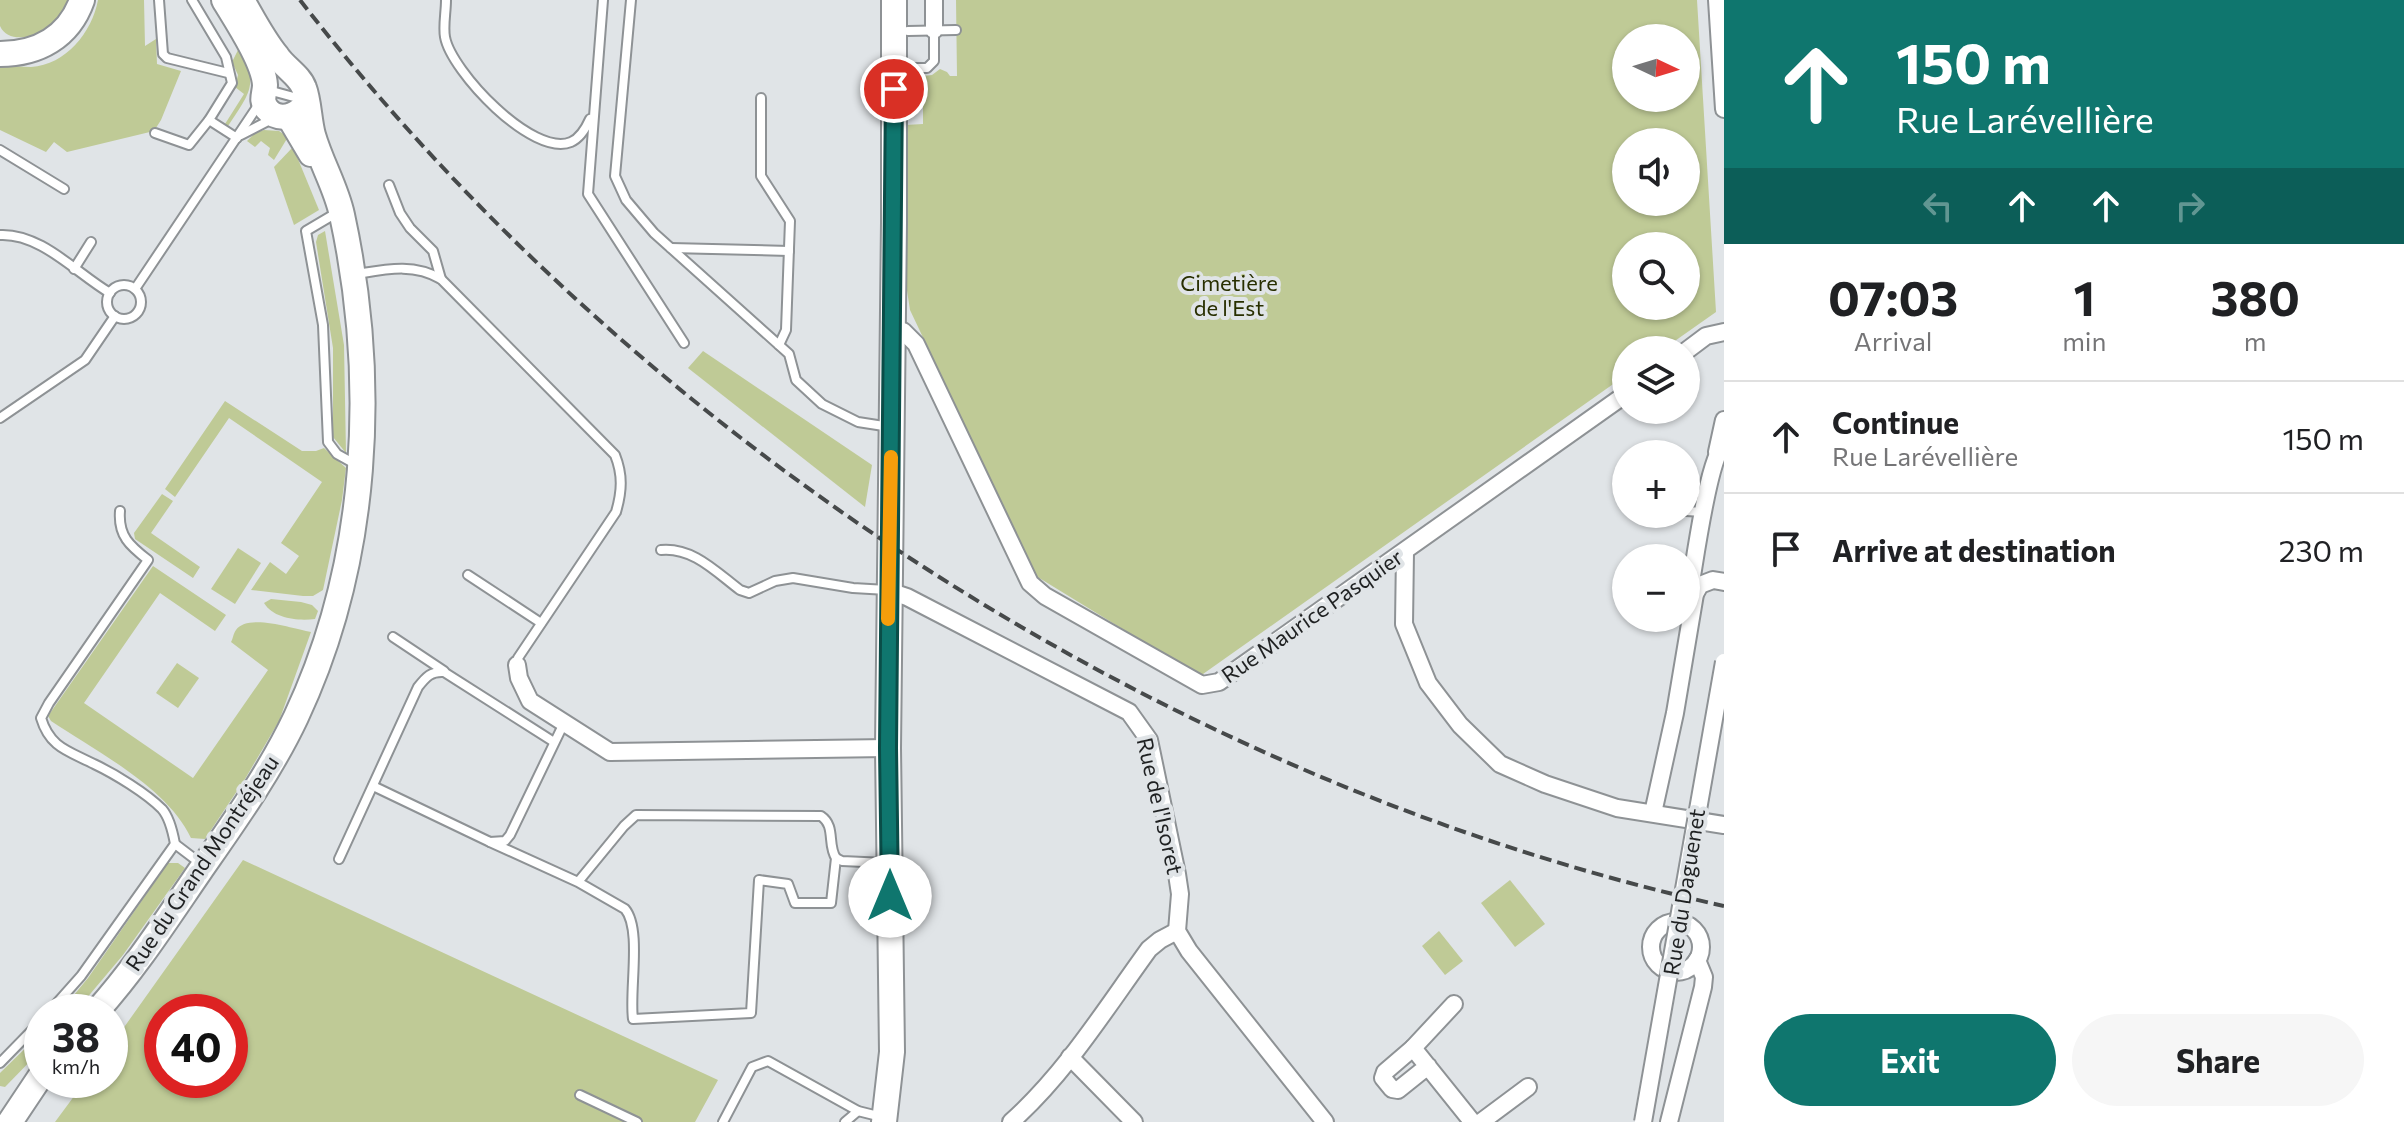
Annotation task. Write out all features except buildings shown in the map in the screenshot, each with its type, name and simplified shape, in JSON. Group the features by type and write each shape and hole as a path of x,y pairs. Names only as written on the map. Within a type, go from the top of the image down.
{"street":[{"path":"0,54 17,54 40,48 64,33 82,0"},
{"name":"Rue du Grand Montréjeau","path":"224,0 322,179 333,215 358,334"},
{"path":"242,0 276,56 295,77 278,75 277,101"},
{"path":"885,1120 892,1052 888,748 894,0"},
{"path":"934,0 934,30"},
{"path":"1717,0 1724,109"},
{"path":"0,35 40,48"},
{"name":"Rue du Grand Montréjeau","path":"111,994 243,809 296,717 324,647 354,531 361,467 362,382 353,275 341,210 313,136 277,101"},
{"name":"Rue Maurice Pasquier","path":"892,329 903,331 916,344 1030,583 1045,596 1202,685 1219,682 1612,404"},
{"path":"1700,340 1724,332"},
{"path":"1698,544 1724,420"},
{"path":"1405,552 1404,624 1428,683 1460,725 1500,764 1545,784 1617,808 1718,824"},
{"path":"1700,585 1713,580 1724,582"},
{"name":"Rue de l'Isoret","path":"889,588 1129,712 1137,720 1152,751 1177,874 1180,894 1177,931"},
{"path":"1653,813 1689,632"},
{"name":"Rue du Daguenet","path":"1643,1122 1724,662"},
{"path":"517,665 519,678 530,701 610,752 888,748"},
{"path":"1011,1122 1036,1100 1149,949 1177,931 1201,970 1325,1122"},
{"path":"1669,1122 1703,987 1704,977 1697,960"},
{"path":"1428,1066 1398,1090 1393,1090 1384,1080 1385,1072 1413,1048 1454,1004"},
{"path":"1413,1048 1472,1122"},
{"path":"1070,1057 1134,1122"},
{"path":"1481,1122 1528,1087"},
{"path":"0,1108 24,1090"},
{"path":"10,1122 26,1098"}],"lane":[{"path":"159,0 163,54 167,58 228,73"},
{"path":"155,133 189,145 232,83 226,57 192,0"},
{"path":"446,0 445,38 460,70 495,108 525,132 551,143 569,143 581,134 589,122 596,75"},
{"path":"603,0 588,194 684,343"},
{"path":"631,0 615,176 626,200 671,248 789,354 796,380 822,404 858,422 891,427"},
{"path":"908,68 927,68 934,61 934,30"},
{"path":"908,31 956,30"},
{"path":"761,98 761,176 790,221 786,330 779,345"},
{"path":"135,289 237,138 277,101"},
{"path":"237,138 258,124 277,101"},
{"path":"209,120 237,138"},
{"path":"0,150 64,189"},
{"path":"389,185 400,213 433,251 441,279"},
{"path":"333,215 306,231 323,325 328,442 337,454 361,467"},
{"path":"0,235 19,235 34,242 110,293"},
{"path":"74,269 91,242"},
{"path":"671,248 789,251"},
{"path":"353,275 405,268 430,273 441,279 615,455 622,488 616,512 518,658 517,665"},
{"path":"120,286 135,289 141,300 138,311 127,319 115,316 108,306 110,293 120,286"},
{"path":"0,418 85,360 115,316"},
{"path":"120,511 121,530 127,544 148,560 41,718 46,734 63,750 96,765 163,811 173,831 175,844 204,866"},
{"path":"1700,512 1704,512"},
{"path":"661,550 675,549 689,553 744,592 793,578 853,588 889,588"},
{"path":"468,575 541,623"},
{"path":"393,637 554,742"},
{"path":"339,859 418,687 428,674 444,672"},
{"path":"490,842 505,841 510,835 564,723"},
{"path":"373,786 578,882 629,915 632,930 633,1019 751,1013 759,880 788,884 795,903 831,903 836,858"},
{"path":"578,882 636,815 821,816 829,823 832,852 836,858 842,861 890,863"},
{"path":"65,994 175,844"},
{"path":"0,1063 24,1038"},
{"path":"723,1122 752,1067 762,1062 774,1063 858,1111 885,1120"},
{"path":"580,1095 637,1122"},
{"path":"845,1122 858,1111"}],"green space":[{"path":"0,0 72,0 59,23 46,31 20,37 5,33 0,26"},
{"path":"98,0 144,0 145,46 156,39 157,64 181,71 154,131 67,152 54,142 46,152 0,130 0,64 44,65 66,53 90,24"},
{"name":"Cimetière de l'Est","path":"956,0 1697,0 1698,24 1612,24 1612,112 1700,112 1700,49 1716,312 1682,336 1612,336 1612,385 1203,674 1196,674 1036,576 910,310 906,284 905,125 923,124 923,76 932,75 940,69 950,76 957,76"},
{"path":"239,48 249,71 249,88 228,126 225,124 244,94 235,87 238,75 232,62"},
{"path":"264,130 279,131 288,137 274,160 268,155 270,148 261,141 255,147 247,141"},
{"path":"293,147 319,210 294,225 274,167"},
{"path":"325,231 344,345 346,453 333,437 333,348 316,242 318,235"},
{"path":"703,351 872,465 865,507 688,368"},
{"path":"225,401 302,451 324,448 346,468 323,590 313,596 251,590 270,562 286,574 299,556 281,543 322,482 229,418 175,497 165,489"},
{"path":"162,494 173,501 151,533 200,567 193,578 135,539 134,533"},
{"path":"238,548 261,563 235,604 211,589"},
{"path":"153,566 226,615 215,631 160,593 84,703 193,778 268,670 231,642 236,630 242,625 260,622 311,632 279,721 205,839 191,838 180,820 148,787 48,716"},
{"path":"271,599 301,602 312,605 318,611 315,619 287,618 268,608 264,603"},
{"path":"177,663 199,678 178,708 156,693"},
{"path":"243,860 718,1080 695,1122 55,1122 73,1098 128,1098 128,1022 144,999 144,1098 248,1098 248,994 148,994"},
{"path":"168,863 178,863 185,868 123,955 90,994 75,994"},
{"path":"1510,880 1545,924 1515,947 1481,903"},
{"path":"1439,931 1463,961 1445,975 1422,946"},
{"path":"24,1050 24,1067 5,1087 0,1086 0,1073"}],"railway":[{"path":"300,0 437,162 590,312 757,450 935,574 1122,683 1318,776 1519,850 1724,906"}],"slow traffic":[{"path":"888,619 891,457"}],"route":[{"path":"890,896 888,748 894,89"}]}
